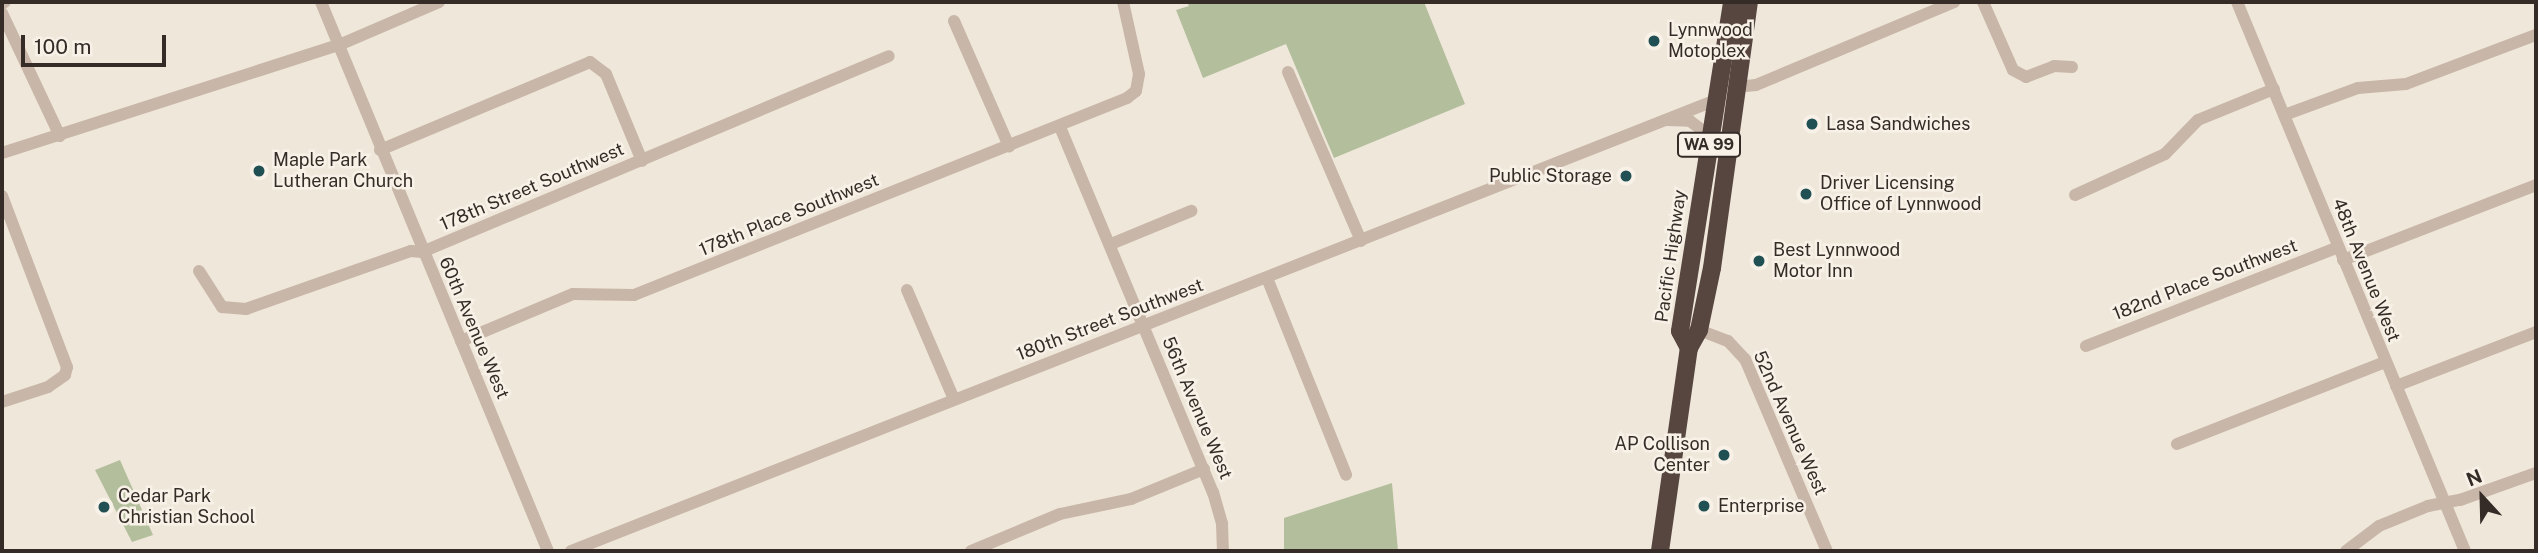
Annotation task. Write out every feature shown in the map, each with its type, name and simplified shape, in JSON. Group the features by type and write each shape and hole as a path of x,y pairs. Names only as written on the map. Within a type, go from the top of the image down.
{"highway":[{"name":"Pacific Highway","path":"1689,348 1680,331 1731,2"},
{"name":"Pacific Highway","path":"1660,551 1689,348 1699,330 1749,2"},
{"path":"1725,40 1728,76 1736,87"},
{"path":"1716,100 1721,112 1717,150 1721,178"},
{"path":"1686,295 1699,330"}],"street":[{"name":"60th Avenue West","path":"321,2 422,252 548,551"},
{"path":"2,153 339,45 439,2"},
{"name":"178th Place Southwest","path":"461,341 573,294 634,295 1127,98 1136,92 1139,74 1123,2"},
{"path":"1736,87 1751,87 1954,2"},
{"path":"1983,2 2013,69 2026,77 2054,66 2072,67"},
{"name":"48th Avenue West","path":"2237,2 2465,551"},
{"path":"2,13 60,136"},
{"path":"954,21 1009,146"},
{"path":"2284,115 2358,89 2406,84 2536,35"},
{"name":"178th Street Southwest","path":"199,271 218,303 238,311 411,251 422,252 889,56"},
{"path":"1740,62 1759,78 1770,77"},
{"path":"380,149 577,65 595,64 606,74 642,161"},
{"path":"1288,72 1361,241"},
{"path":"2075,195 2165,154 2198,120 2274,89"},
{"name":"180th Street Southwest","path":"571,551 1716,100"},
{"path":"1662,121 1690,121 1710,136"},
{"name":"56th Avenue West","path":"1060,127 1219,506 1223,551"},
{"path":"2343,260 2536,185"},
{"path":"2,196 65,358 65,375 48,387 2,402"},
{"path":"1111,244 1191,211"},
{"name":"182nd Place Southwest","path":"2086,346 2337,247"},
{"path":"1267,278 1346,475"},
{"path":"907,290 954,399"},
{"name":"52nd Avenue West","path":"1699,330 1728,341 1745,359 1827,551"},
{"path":"2396,386 2536,332"},
{"path":"2177,444 2385,362"},
{"path":"971,551 1060,514 1131,499 1203,469"},
{"path":"2346,551 2379,526 2536,473"}],"green space":[{"path":"1187,2 1424,2 1465,104 1334,158 1286,44 1203,78 1176,10 1189,6"},
{"path":"120,460 153,535 132,542 95,470"},
{"path":"1392,483 1398,551 1284,551 1284,518"}],"place":[{"name":"Lynnwood Motoplex","path":"1654,41"},
{"name":"Lasa Sandwiches","path":"1812,124"},
{"name":"Maple Park Lutheran Church","path":"259,171"},
{"name":"Public Storage","path":"1626,176"},
{"name":"Driver Licensing Office of Lynnwood","path":"1806,194"},
{"name":"Best Lynnwood Motor Inn","path":"1759,261"},
{"name":"AP Collison Center","path":"1724,455"},
{"name":"Enterprise","path":"1704,506"},
{"name":"Cedar Park Christian School","path":"104,507"}]}
